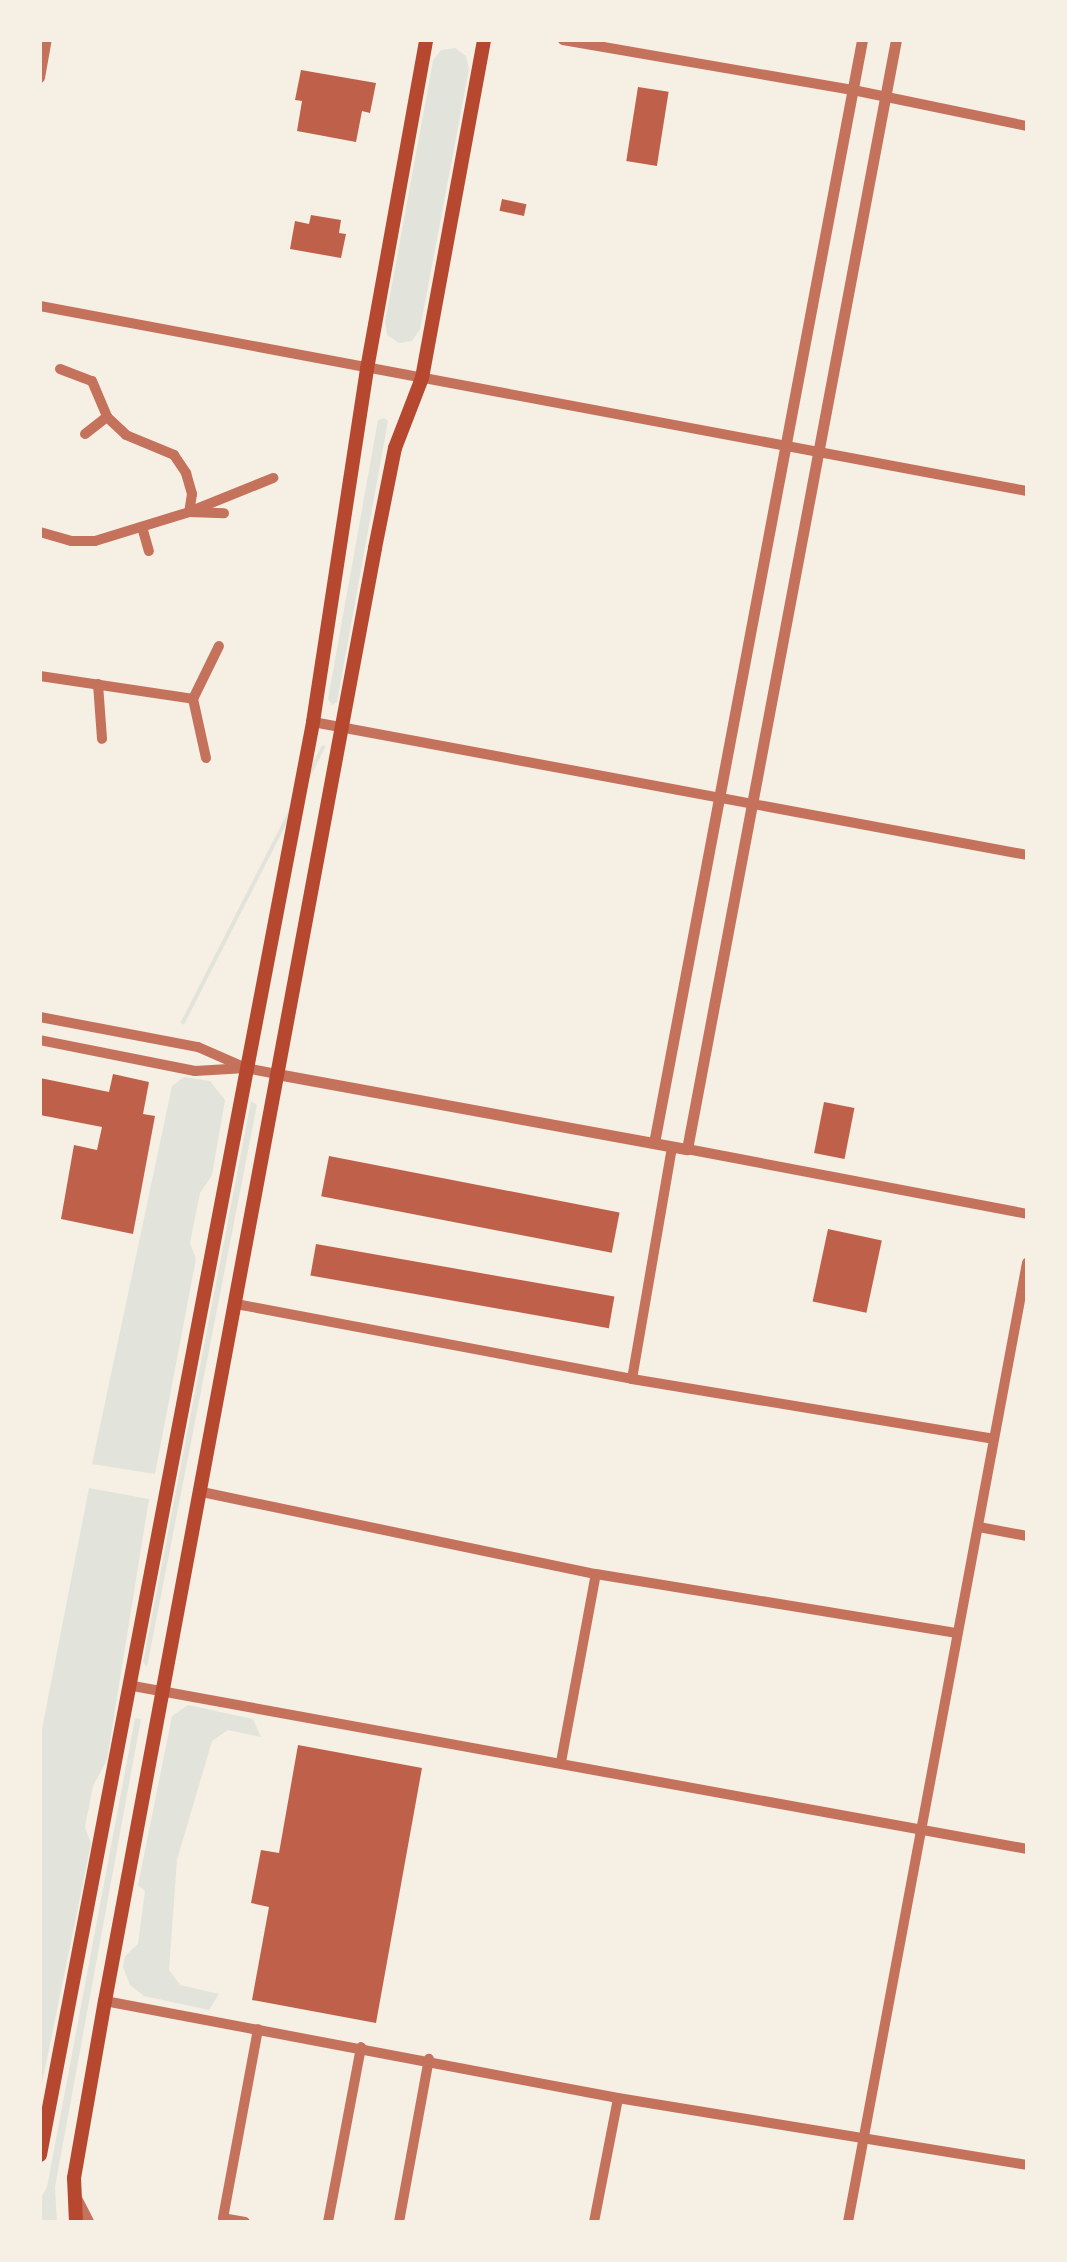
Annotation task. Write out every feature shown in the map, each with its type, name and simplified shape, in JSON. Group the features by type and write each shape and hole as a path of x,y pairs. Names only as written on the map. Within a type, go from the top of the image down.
{"main road":[{"path":"40,2155 313,722 367,369 426,40"},
{"path":"76,2222 74,2178 277,1074 395,448 422,378 484,40"}],"street":[{"path":"40,78 47,40"},
{"path":"562,40 885,96 1027,126"},
{"path":"654,1144 862,40"},
{"path":"686,1150 896,40"},
{"path":"40,306 1027,491"},
{"path":"60,368 92,381 107,416 138,444 174,455 189,484 188,512"},
{"path":"84,434 107,416"},
{"path":"40,532 84,542 188,512 273,478"},
{"path":"188,512 224,513"},
{"path":"142,527 149,551"},
{"path":"51,551 55,537"},
{"path":"206,758 193,699 219,646"},
{"path":"40,676 193,699"},
{"path":"98,684 102,739"},
{"path":"313,722 1027,855"},
{"path":"40,1018 198,1047 246,1068 1027,1214"},
{"path":"40,1040 195,1071 246,1068"},
{"path":"632,1379 672,1146"},
{"path":"848,2222 1027,1263"},
{"path":"236,1304 632,1379 993,1439"},
{"path":"202,1492 596,1574 957,1633"},
{"path":"979,1527 1027,1536"},
{"path":"561,1762 596,1574"},
{"path":"132,1686 1027,1850"},
{"path":"105,2001 618,2098 1027,2165"},
{"path":"244,2222 223,2218 258,2029"},
{"path":"328,2222 362,2048"},
{"path":"399,2222 429,2060"},
{"path":"594,2222 618,2098"},
{"path":"74,2178 89,2222"}],"shaded area":[{"path":"455,48 466,56 469,69 420,329 412,341 399,343 387,335 385,322 433,61 441,50"},
{"path":"378,420 388,421 337,702 332,705 328,699"},
{"path":"322,745 326,747 184,1025 180,1023"},
{"path":"184,1077 210,1081 225,1100 212,1175 200,1193 190,1243 196,1259 155,1474 92,1464 172,1086"},
{"path":"251,1101 257,1105 147,1667 143,1662"},
{"path":"89,1488 149,1499 107,1760 93,1786 85,1827 91,1844 40,2093 40,1739"},
{"path":"188,1705 253,1719 261,1737 228,1730 212,1741 177,1860 169,1970 180,1985 219,1994 209,2010 144,1996 130,1985 123,1967 125,1956 138,1944 145,1891 138,1885 172,1716"},
{"path":"135,1718 141,1719 55,2187 57,2222 40,2222 40,2200 47,2187"}],"building":[{"path":"301,70 376,83 370,113 362,111 356,142 297,131 302,101 295,100"},
{"path":"638,87 669,92 657,166 626,161"},
{"path":"502,199 526,204 524,216 500,211"},
{"path":"311,215 341,220 339,233 346,234 341,258 290,249 295,221 309,224"},
{"path":"113,1074 149,1082 143,1114 155,1116 133,1234 61,1219 74,1145 97,1150 102,1127 40,1115 40,1078 109,1092"},
{"path":"824,1102 854,1108 845,1159 814,1153"},
{"path":"329,1156 620,1212 612,1253 321,1196"},
{"path":"828,1229 882,1240 866,1313 813,1301"},
{"path":"316,1244 614,1297 609,1328 310,1276"},
{"path":"298,1745 422,1768 376,2023 252,2000 269,1907 251,1903 261,1850 279,1853"}]}
